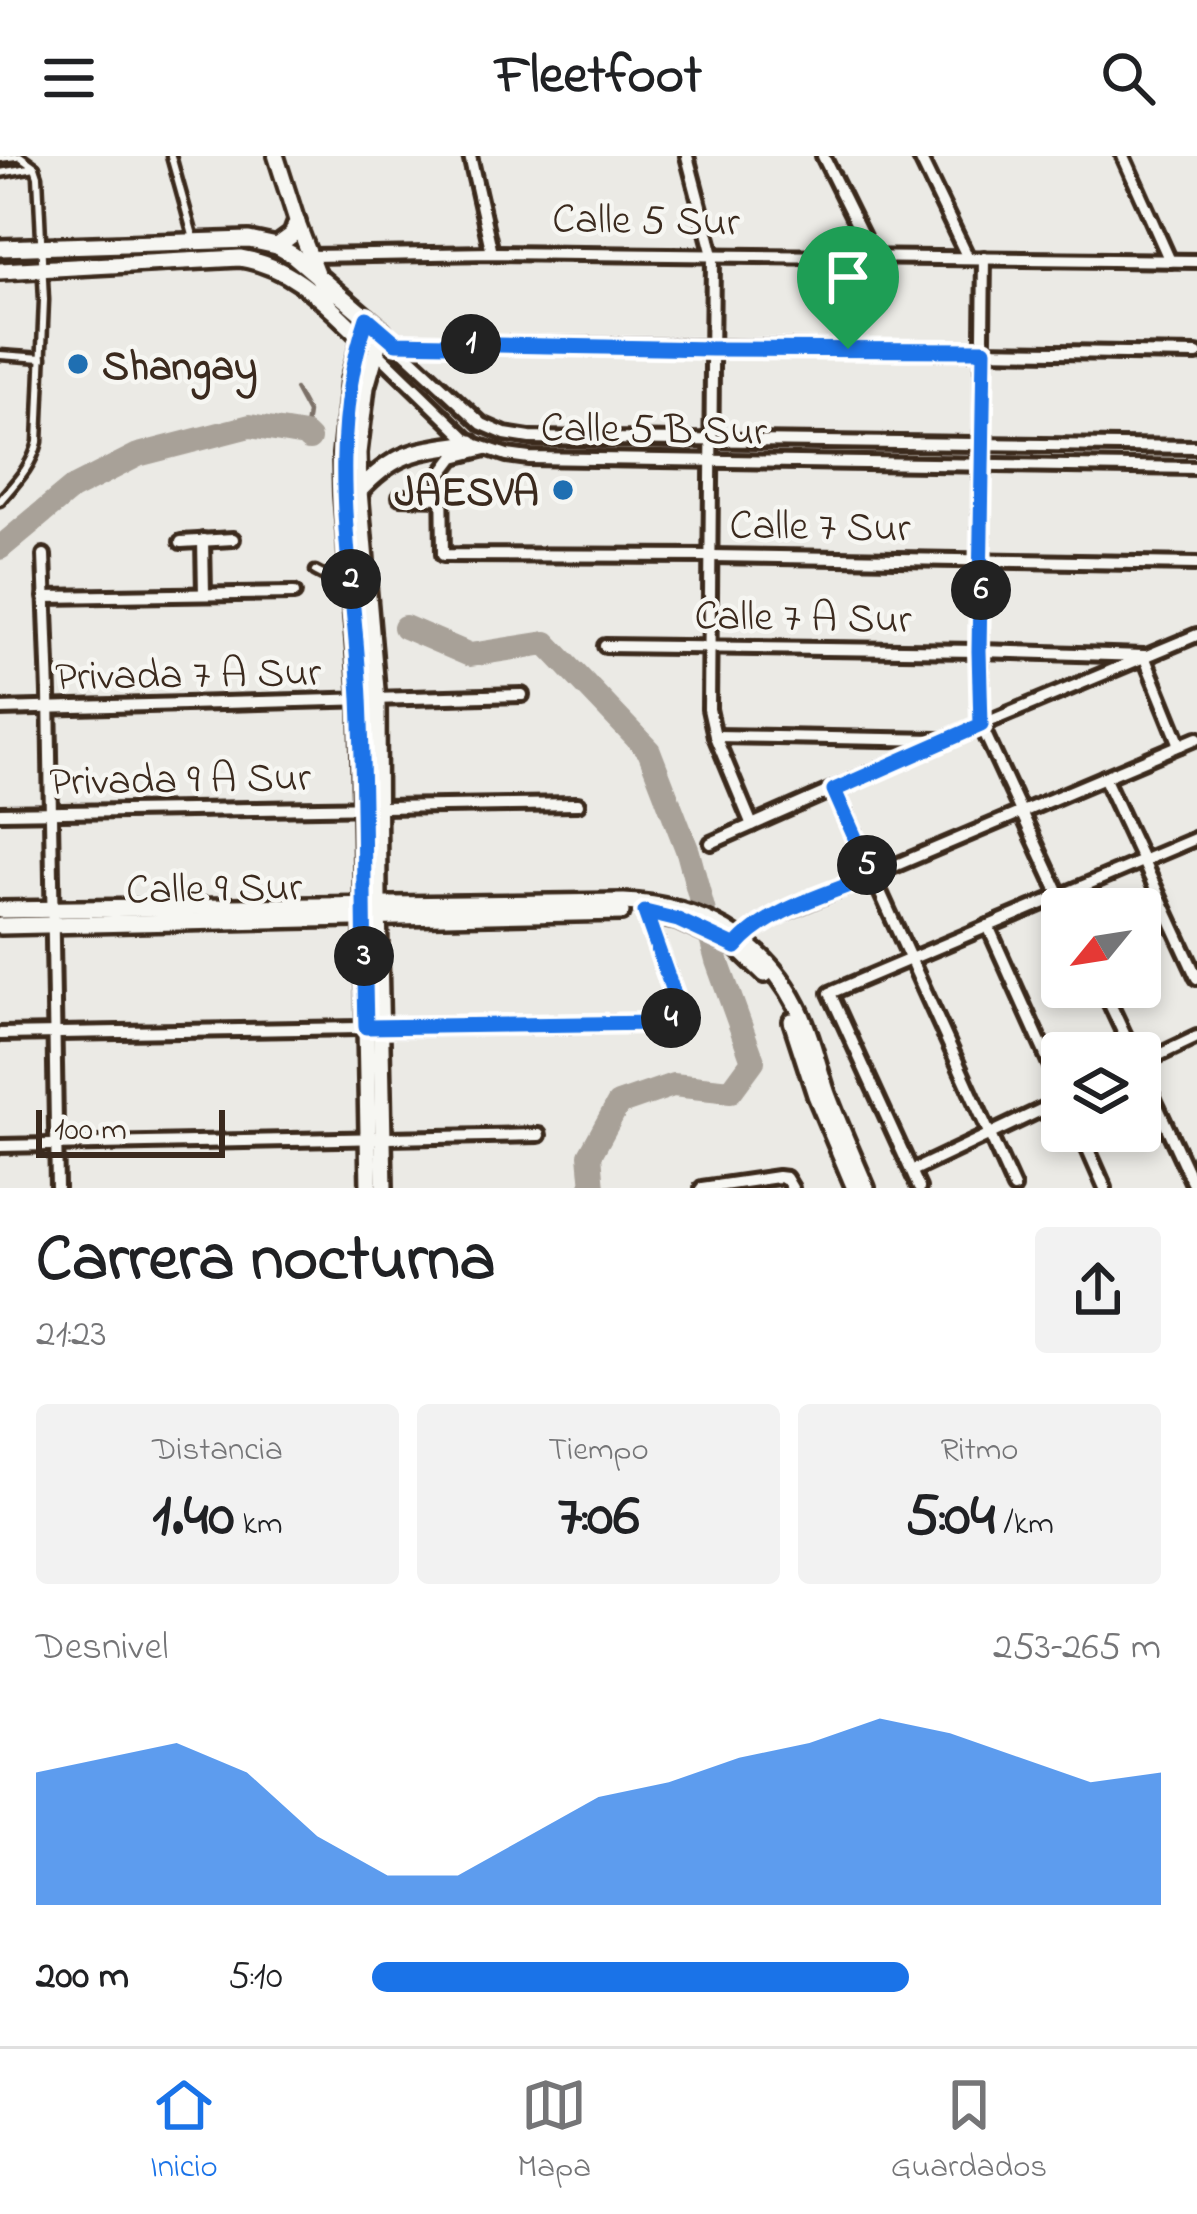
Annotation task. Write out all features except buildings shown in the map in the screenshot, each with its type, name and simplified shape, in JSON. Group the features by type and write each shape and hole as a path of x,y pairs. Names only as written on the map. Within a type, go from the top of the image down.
{"main road":[{"path":"277,246 292,235 296,222"},
{"path":"0,248 249,240 277,246 302,255 389,337 376,351 361,424 359,490 376,1140 384,1188"},
{"path":"163,243 165,264"},
{"path":"0,271 240,258 266,262 291,275 376,351"},
{"path":"367,318 350,380 342,454 352,590 368,701"},
{"path":"359,490 401,456 478,446"},
{"name":"Calle 9 Sur","path":"0,910 53,917 644,907 680,915 740,943"},
{"name":"Calle 9 Sur","path":"0,926 53,917"},
{"path":"740,943 769,978 789,1013 816,1095 855,1188"},
{"path":"740,943 776,971 799,1008 830,1102 866,1188"},
{"path":"369,1188 376,1140"}],"street":[{"path":"276,156 302,255"},
{"path":"470,156 492,253"},
{"path":"687,156 713,255 709,709 715,736 752,825"},
{"path":"823,156 873,257"},
{"path":"919,156 968,258"},
{"path":"1123,156 1170,261"},
{"name":"Calle 5 Sur","path":"302,255 1197,261"},
{"path":"984,258 981,725 1057,888"},
{"path":"318,274 330,308"},
{"path":"389,337 712,349 1197,354"},
{"name":"Calle 5 B Sur","path":"389,337 482,424 530,438 1197,447"},
{"path":"376,351 478,446 447,464 442,497 400,497"},
{"name":"Calle 5 B Sur","path":"478,446 529,458 1197,468"},
{"name":"Calle 7 Sur","path":"442,497 443,555 1197,564"},
{"path":"181,542 233,538"},
{"path":"203,540 204,594"},
{"path":"44,554 57,1188"},
{"path":"45,597 294,593"},
{"path":"711,843 1197,635"},
{"name":"Calle 7 A Sur","path":"604,646 1144,656"},
{"path":"1144,656 1180,745"},
{"name":"Privada 7 A Sur","path":"0,709 522,695"},
{"path":"715,736 945,740"},
{"path":"740,943 776,916 1197,738"},
{"path":"1104,777 1197,977"},
{"path":"834,790 1014,1188"},
{"name":"Privada 9 A Sur","path":"0,813 578,804"},
{"path":"1092,888 1197,838"},
{"path":"0,1034 658,1023 670,1019 676,1009 675,997 644,907"},
{"path":"920,1188 830,993 909,957 1041,910"},
{"path":"988,926 1041,1048"},
{"path":"1161,1055 1197,1037"},
{"path":"912,1171 1041,1107"},
{"path":"1161,1113 1195,1188"},
{"path":"0,1146 538,1135"},
{"path":"1089,1152 1105,1188"},
{"path":"702,1188 778,1177 789,1183"}],"lane":[{"path":"0,158 18,156 34,167 40,187 43,346 34,457 0,501"},
{"path":"172,156 195,242"},
{"path":"0,173 34,167"},
{"path":"0,355 42,358"},
{"path":"315,571 352,590"}],"waterway":[{"path":"295,389 308,413 305,435"},
{"path":"0,548 71,489 138,455 250,426 309,439"},
{"path":"405,627 470,655 546,643 649,751 688,852 717,961 753,1061 731,1091 673,1085 618,1104 590,1155 593,1188"}],"place":[{"name":"Shangay","path":"78,364"},
{"name":"JAESVA","path":"563,490"}],"route":[{"path":"367,318 396,343 848,349 984,350 981,725 834,790 872,876 776,916 736,947 678,920 645,912 675,997 676,1009 670,1019 658,1023 366,1027 360,701 342,454 350,380 367,318"}]}
